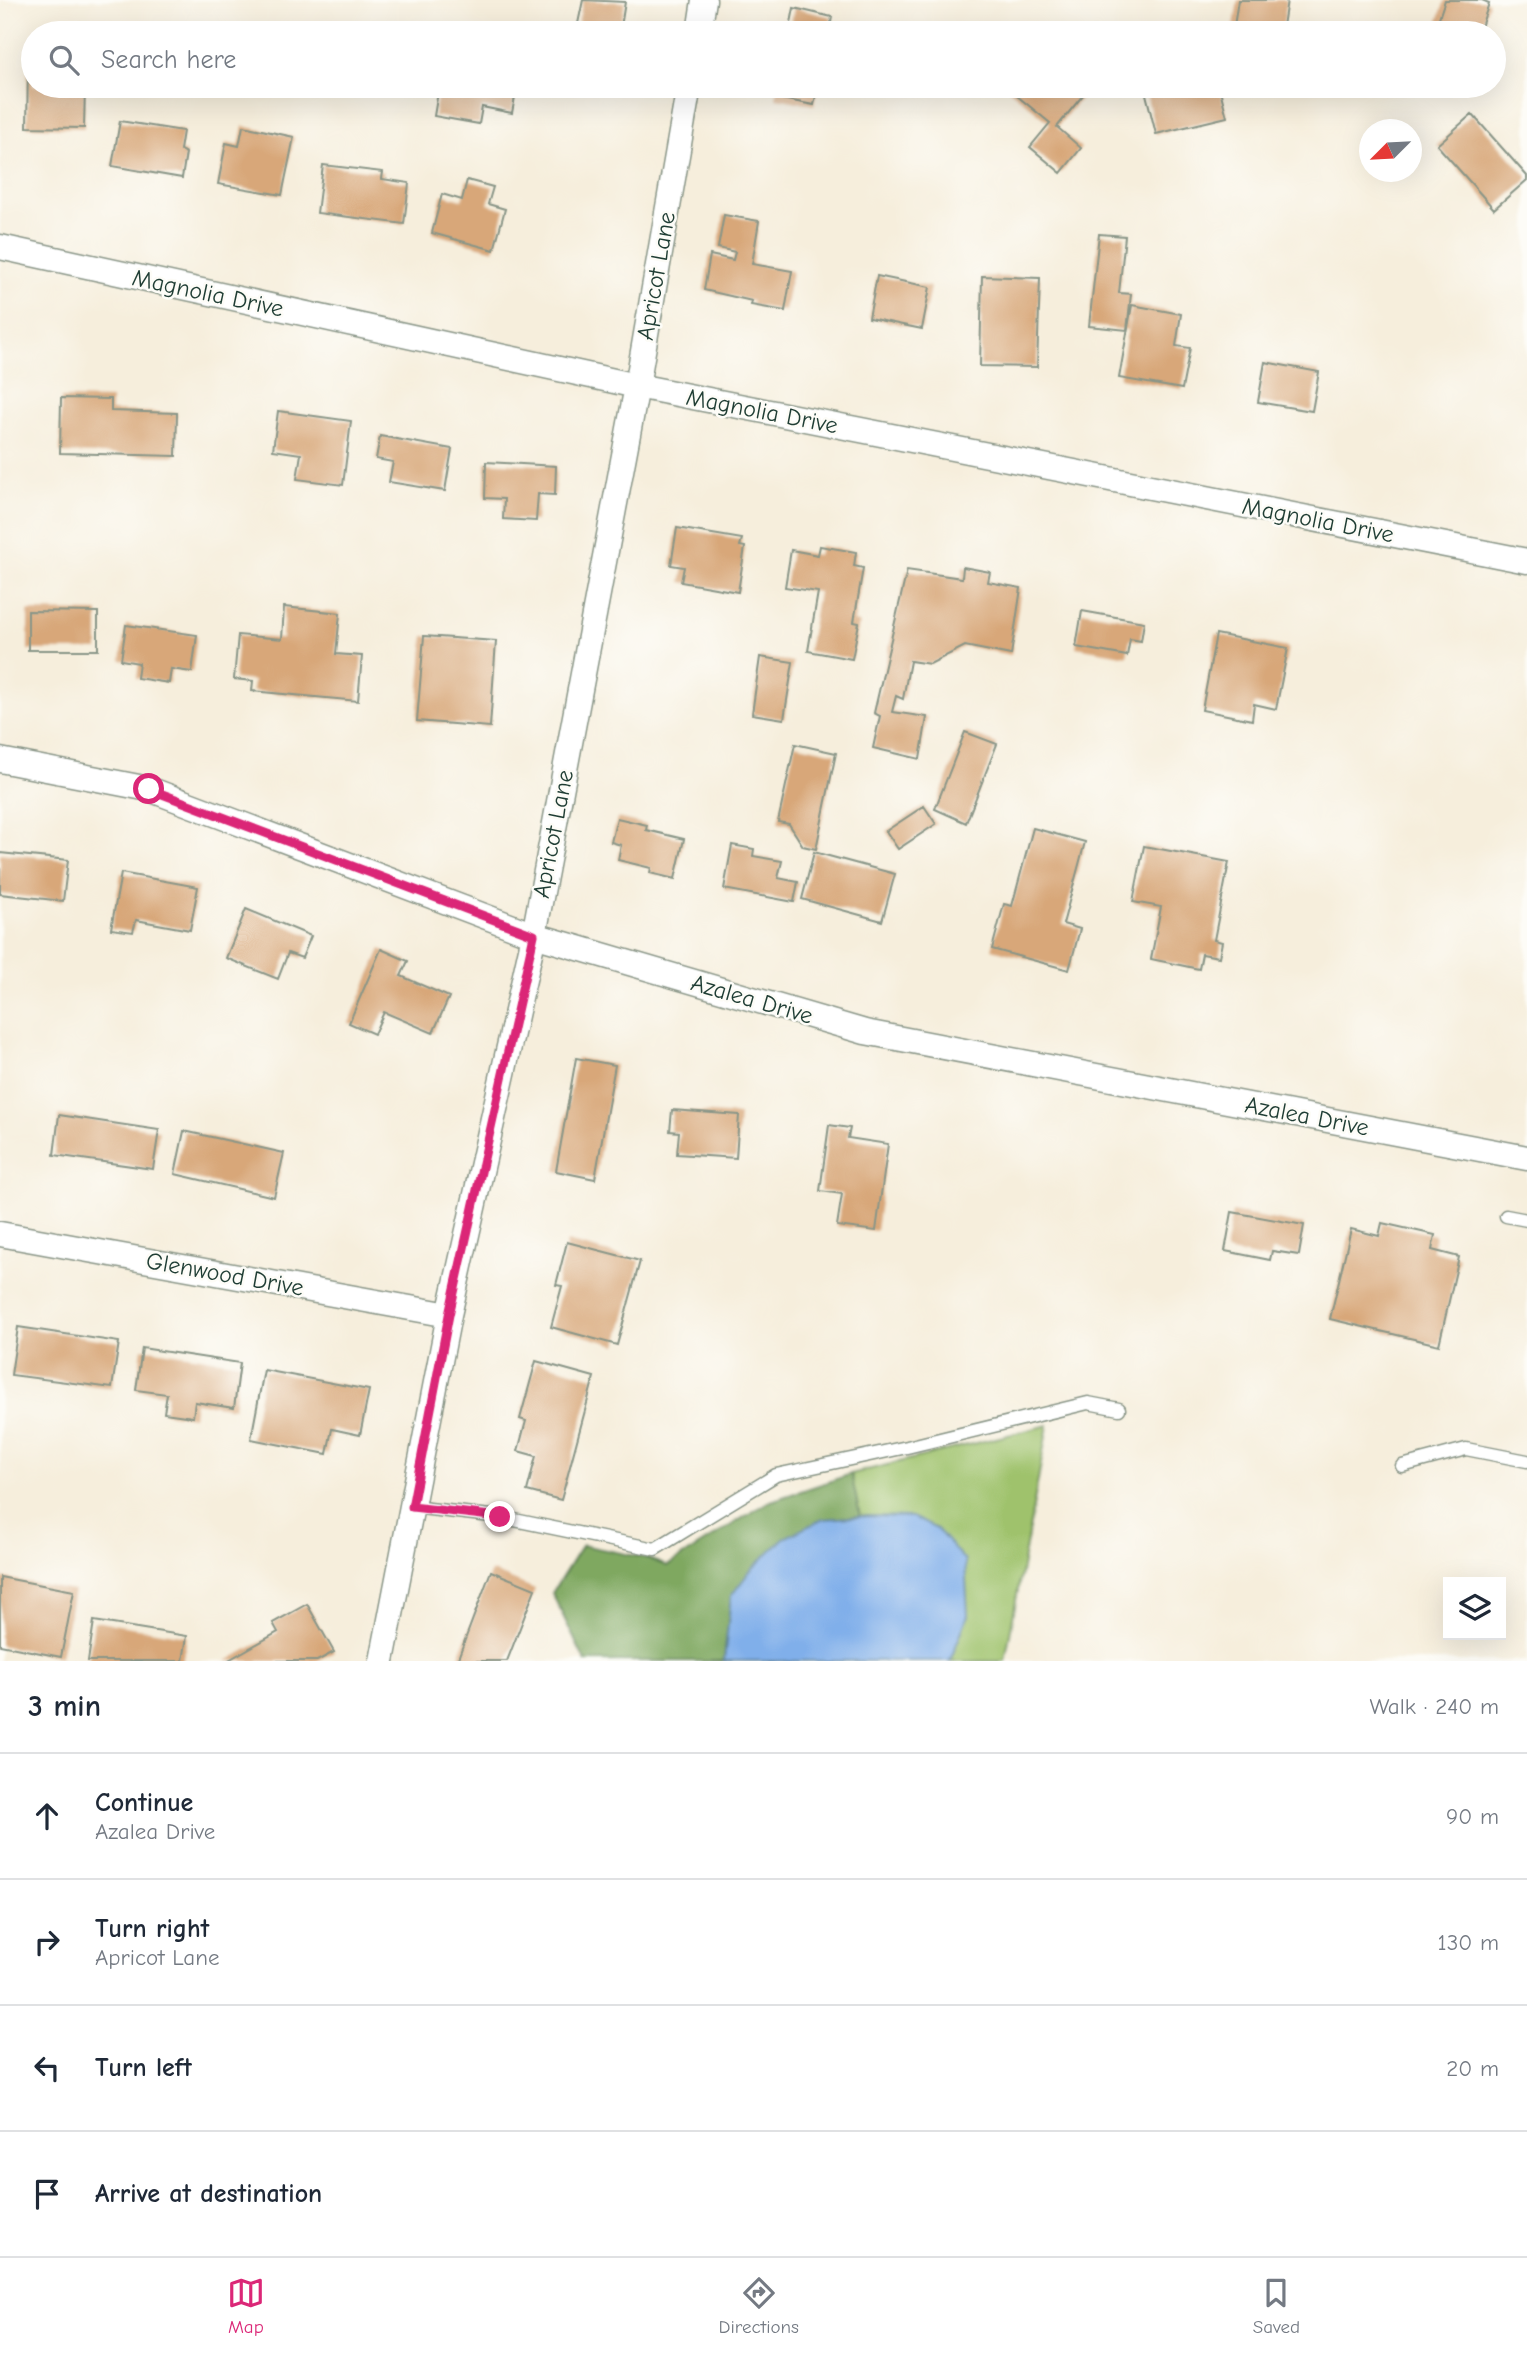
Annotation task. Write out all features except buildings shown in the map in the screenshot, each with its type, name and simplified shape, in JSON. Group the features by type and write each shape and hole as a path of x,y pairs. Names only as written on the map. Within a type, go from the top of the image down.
{"street":[{"path":"701,21 704,0"},
{"name":"Apricot Lane","path":"382,1661 449,1315 534,935 688,98"},
{"name":"Magnolia Drive","path":"0,247 637,386 1527,561"},
{"name":"Azalea Drive","path":"0,760 149,789 534,935 865,1032 1527,1158"},
{"name":"Glenwood Drive","path":"0,1234 449,1315"}],"lane":[{"path":"1506,1216 1527,1220"},
{"path":"412,1507 500,1517 655,1549 776,1475 907,1447 1088,1403 1119,1409"},
{"path":"1402,1466 1466,1449 1527,1461"}],"green space":[{"path":"1048,1425 1005,1661 950,1661 968,1615 937,1529 912,1518 860,1516 851,1474"},
{"path":"851,1474 860,1516 829,1519 731,1596 724,1661 585,1661 552,1593 582,1545 646,1558 667,1566 768,1502"}],"water":[{"path":"912,1517 937,1529 965,1561 968,1615 950,1661 724,1661 731,1596 750,1571 784,1538 823,1519"}],"route":[{"path":"149,789 534,935 449,1315 412,1507 500,1517"}]}
